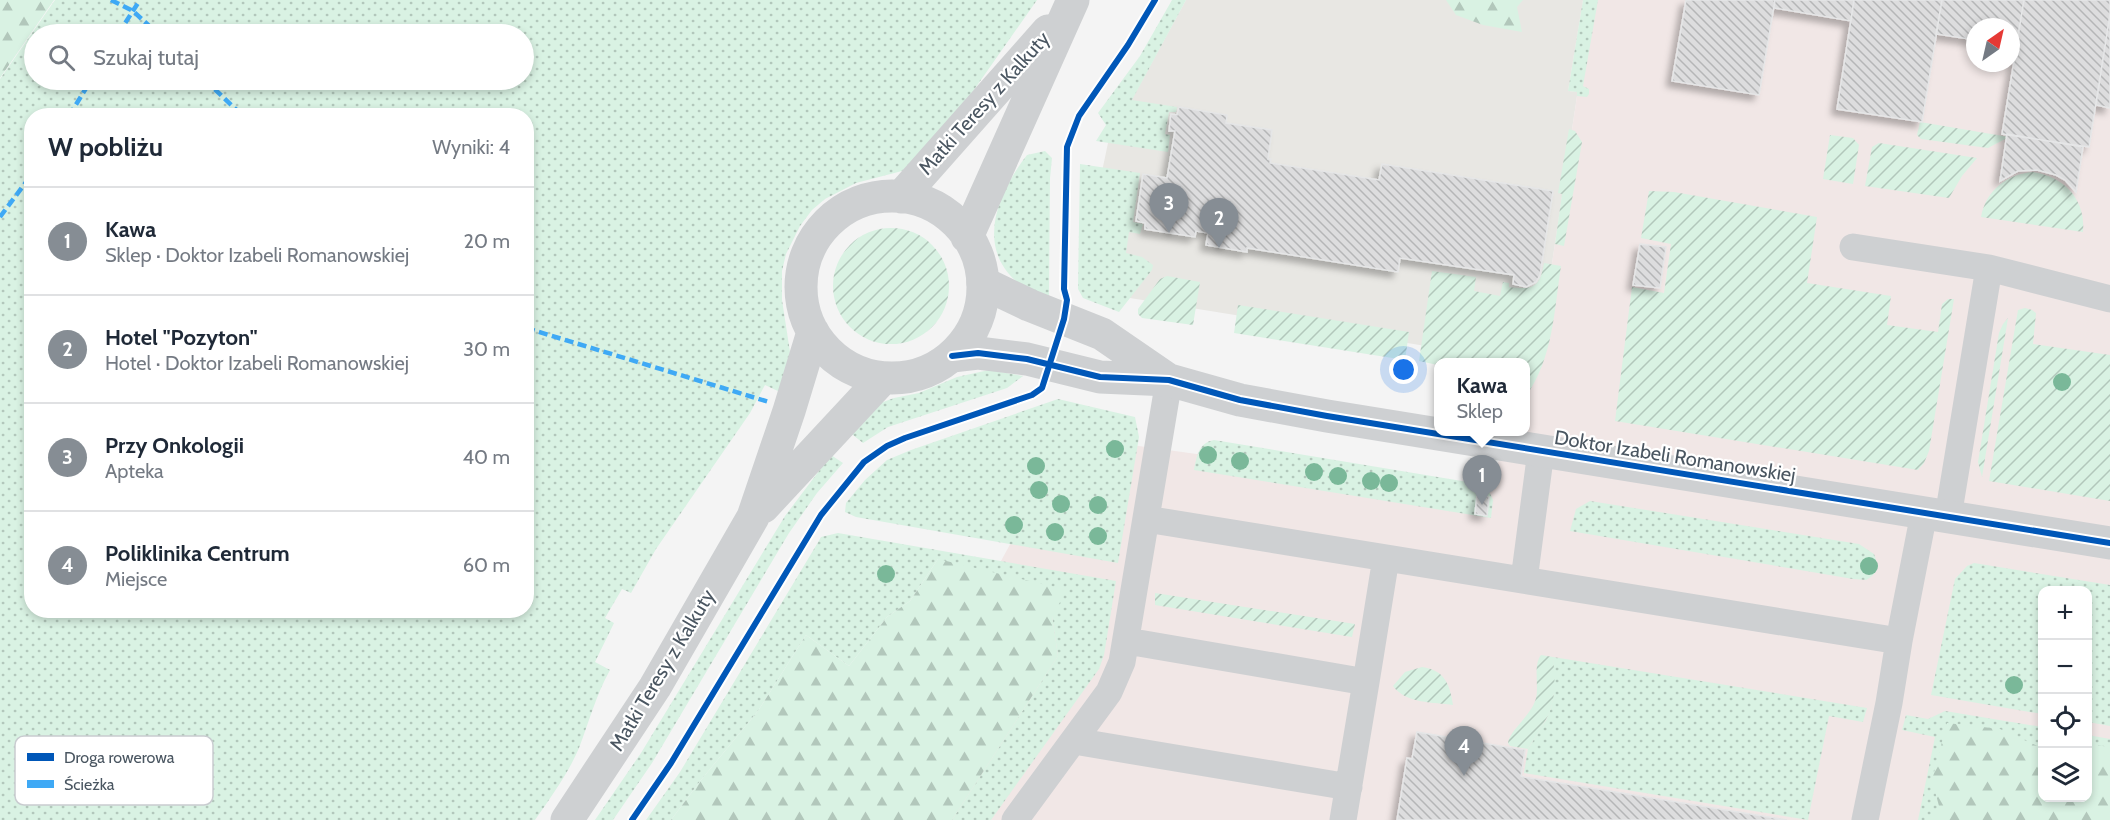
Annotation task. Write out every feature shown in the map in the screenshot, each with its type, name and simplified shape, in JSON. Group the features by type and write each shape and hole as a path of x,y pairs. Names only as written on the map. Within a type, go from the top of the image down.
{"street":[{"name":"Matki Teresy z Kalkuty","path":"901,197 1070,5"},
{"name":"Matki Teresy z Kalkuty","path":"967,237 1070,5"},
{"path":"901,197 927,203 946,214 967,237 979,261 982,283 978,317 962,346 936,367 918,375 897,378 883,378 859,372 840,362 825,349 813,332 806,319 801,300 801,278 806,256 818,234 831,219 849,207 872,199 901,197"},
{"name":"Doktor Izabeli Romanowskiej","path":"982,283 1029,305 1102,334 1169,380"},
{"name":"Matki Teresy z Kalkuty","path":"567,820 655,687 753,517 813,332"},
{"name":"Doktor Izabeli Romanowskiej","path":"952,356 978,354 1027,359 1100,377 1169,380 1240,400 1434,433"},
{"name":"Matki Teresy z Kalkuty","path":"753,517 883,378"},
{"name":"Doktor Izabeli Romanowskiej","path":"1452,436 2110,543"}],"lane":[{"path":"1853,247 1989,268 2110,299"},
{"path":"1865,820 1899,641 1936,515 1989,268"},
{"path":"1016,820 1109,692 1122,662 1169,380"},
{"path":"1524,580 1541,451"},
{"path":"1146,519 1899,641"},
{"path":"1344,820 1386,558"},
{"path":"1127,641 1366,682"},
{"path":"1074,741 1349,788"}],"shaded area":[{"path":"1186,0 1583,0 1568,91 1577,92 1577,96 1537,364 1530,363 1530,358 1500,358 1093,292 1084,257 1108,143"},
{"path":"1583,0 2110,0 2110,820 860,820 1026,515 1103,441 1486,494 1508,436 1530,436 1530,382 1537,364 1577,92 1568,91"}],"green space":[{"path":"0,0 54,0 37,24 24,24 24,43 0,78"},
{"path":"55,0 1037,0 941,137 902,171 856,183 825,199 812,210 800,226 786,254 782,271 782,300 790,352 780,392 765,385 750,413 656,549 631,593 622,589 605,618 614,623 595,662 610,670 575,758 535,820 0,820 0,79 24,45 24,90 534,90 534,24 38,24"},
{"path":"1172,0 1186,0 1132,100 1177,107 1176,112 1169,112 1165,134 1170,135 1168,152 1096,141 1106,125 1098,113 1140,56"},
{"path":"1446,0 1523,0 1517,7 1522,32 1483,25 1456,15"},
{"path":"1583,0 1598,0 1583,86 1589,89 1587,97 1577,96 1577,92 1568,91"},
{"path":"1920,122 2009,137 1988,148 1921,139 1917,135"},
{"path":"1569,129 1575,131 1582,142 1564,246 1555,244 1562,194 1558,193"},
{"path":"1830,135 1853,138 1859,145 1853,184 1823,179"},
{"path":"1879,143 1977,158 1962,176 1949,198 1865,186 1872,147"},
{"path":"1045,151 1052,158 1049,299 1016,281 1004,267 996,251 994,235 1000,201 1017,169 1027,155"},
{"path":"1080,164 1140,173 1133,222 1143,224 1140,234 1129,232 1126,253 1142,257 1153,265 1152,270 1119,312 1083,298 1078,289"},
{"path":"2033,172 2055,179 2071,192 2081,210 2083,232 1981,217 1988,199 1999,185 2015,176"},
{"path":"1649,191 1674,192 1817,217 1807,283 1891,296 1887,325 1938,332 1942,304 1948,299 1954,299 1929,451 1918,470 1615,421 1632,287 1664,293 1671,244 1641,238"},
{"path":"891,228 913,233 932,245 944,264 949,286 944,308 932,327 913,339 891,344 869,339 850,327 838,308 833,286 838,264 850,245 869,233"},
{"path":"1544,263 1561,266 1547,350 1530,389 1530,358 1434,358 1434,364 1419,361 1432,271 1476,277 1474,291 1500,296 1503,282 1509,283 1509,287 1534,286"},
{"path":"1167,276 1200,282 1193,325 1142,318 1138,314 1138,309 1160,279"},
{"path":"1238,305 1409,332 1405,360 1234,333"},
{"path":"2025,308 2036,313 2033,344 2110,355 2110,501 1989,481 2018,310"},
{"path":"2008,318 1982,477 1978,462 1999,333"},
{"path":"989,370 1023,376 1007,388 888,427 863,443 848,431 875,405 919,393 957,377"},
{"path":"1058,399 1135,417 1139,437 1118,563 856,517 845,512 846,503 865,480 887,460"},
{"path":"1214,440 1486,485 1493,500 1491,518 1194,470 1201,447"},
{"path":"831,455 843,463 817,493 789,533 652,763 613,820 595,820 641,753 785,516"},
{"path":"1590,501 1859,544 1874,554 1877,562 1876,569 1873,575 1866,580 1853,579 1570,531 1576,509"},
{"path":"838,533 1116,581 1104,655 1099,669 991,820 952,820 1058,656 1052,616 938,559 910,601 887,617 849,666 806,635 758,711 671,820 646,820 680,772 821,537"},
{"path":"938,559 1067,590 1052,616 1058,656 952,820 671,820 758,711 806,635 849,666 887,617 910,601"},
{"path":"1974,563 2110,585 2110,726 2092,723 2092,586 2038,586 2038,713 1931,695 1955,579 1967,566"},
{"path":"1155,593 1355,624 1352,637 1155,605"},
{"path":"1541,655 1553,657 1555,681 1552,706 1528,749 1510,746 1509,738 1534,704 1537,693 1537,664"},
{"path":"1553,657 1867,708 1863,722 1829,716 1808,820 1524,773 1528,749 1551,708 1554,692"},
{"path":"1422,667 1441,675 1448,685 1453,705 1413,699 1405,696 1393,686 1405,672"},
{"path":"1945,711 2038,726 2038,802 2092,802 2092,736 2110,739 2110,820 1918,820 1935,737 1902,730 1906,715 1928,719"},
{"path":"1947,723 2000,729 2038,746 2038,802 2092,802 2092,745 2110,747 2110,820 1931,820 1939,806 1932,780"}],"building":[{"path":"1686,0 1775,0 1759,95 1672,81"},
{"path":"1775,0 1854,0 1851,21 1774,8"},
{"path":"1854,0 1942,0 1922,122 1837,109"},
{"path":"1942,0 2024,0 2020,24 2020,18 1966,18 1966,39 1936,34"},
{"path":"2024,0 2110,0 2110,14 2089,147 2002,134 2012,72 2020,72 2020,24"},
{"path":"2110,14 2110,108 2096,105"},
{"path":"1179,107 1227,115 1226,123 1272,130 1268,159 1271,159 1270,163 1379,180 1382,164 1553,191 1540,275 1536,282 1526,287 1513,284 1514,275 1400,258 1398,272 1247,248 1247,252 1206,245 1208,233 1196,231 1195,237 1145,229 1145,223 1136,221 1143,174 1167,178 1175,131 1169,131 1171,114 1177,115"},
{"path":"2007,134 2083,147 2076,192 2065,180 2037,170 2018,171 2000,181"},
{"path":"1640,244 1666,247 1660,288 1633,285"},
{"path":"1477,495 1489,497 1487,516 1475,514"},
{"path":"1417,732 1525,750 1521,776 1524,777 1787,820 1397,820 1407,758 1412,759"}],"marked path":[{"path":"111,0 133,11 147,24"},
{"path":"124,24 140,0"},
{"path":"74,108 85,90"},
{"path":"216,90 235,108"},
{"path":"0,217 24,185"},
{"path":"534,330 769,402"}],"cycle path":[{"path":"632,820 671,763 821,515 864,462 887,446 905,438 1032,395 1042,388 1064,319 1067,300 1064,289 1067,147 1079,116 1128,45 1155,0"},
{"path":"952,356 978,353 1027,359 1100,377 1169,380 1240,400 1434,433"},
{"path":"1450,436 2110,543"}],"place":[{"name":"Przy Onkologii","path":"1169,233"},
{"name":"Hotel \"Pozyton\"","path":"1219,248"},
{"name":"Kawa","path":"1482,505"},
{"name":"Poliklinika Centrum","path":"1464,776"}]}
